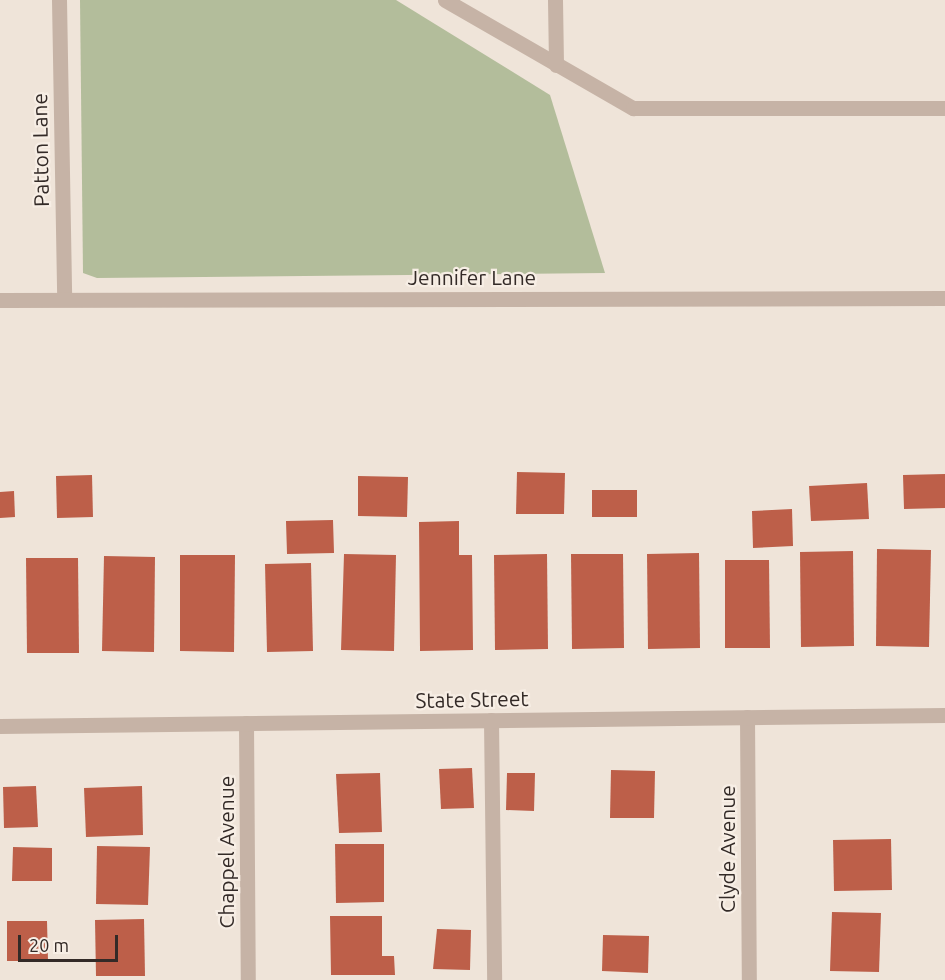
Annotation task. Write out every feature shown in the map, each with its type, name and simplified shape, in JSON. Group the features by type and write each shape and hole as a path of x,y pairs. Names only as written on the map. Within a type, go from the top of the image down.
{"street":[{"name":"Patton Lane","path":"59,0 64,298"},
{"path":"445,0 633,108 945,108"},
{"path":"555,0 556,65"},
{"name":"Jennifer Lane","path":"0,300 64,298 945,298"},
{"name":"State Street","path":"0,726 945,715"},
{"name":"Clyde Avenue","path":"747,717 749,980"},
{"path":"491,720 494,980"},
{"name":"Chappel Avenue","path":"246,723 248,980"}],"green space":[{"path":"80,0 396,0 550,95 605,273 97,278 83,273"}],"building":[{"path":"517,472 565,473 564,514 516,514"},
{"path":"945,474 945,508 904,509 903,475"},
{"path":"92,475 93,517 57,518 56,476"},
{"path":"358,476 408,477 407,517 358,516"},
{"path":"867,483 869,519 811,521 809,486"},
{"path":"592,490 637,490 637,517 592,517"},
{"path":"14,491 15,517 0,518 0,492"},
{"path":"792,509 793,546 753,548 752,511"},
{"path":"333,520 334,553 287,554 286,521"},
{"path":"459,521 459,555 472,555 473,650 420,651 419,522"},
{"path":"877,549 931,550 929,647 876,646"},
{"path":"853,551 854,646 801,647 800,552"},
{"path":"699,553 700,648 648,649 647,554"},
{"path":"344,554 396,555 394,651 341,650"},
{"path":"547,554 548,649 495,650 494,555"},
{"path":"571,554 623,554 624,648 572,649"},
{"path":"180,555 235,555 234,652 180,651"},
{"path":"104,556 155,557 154,652 102,651"},
{"path":"26,558 78,558 79,653 27,653"},
{"path":"725,560 769,560 770,648 725,648"},
{"path":"311,563 313,651 267,652 265,564"},
{"path":"472,768 474,808 441,809 439,769"},
{"path":"611,770 655,771 654,818 610,818"},
{"path":"380,773 382,832 339,833 336,774"},
{"path":"507,773 535,773 534,811 506,810"},
{"path":"36,786 38,827 4,828 3,787"},
{"path":"142,786 143,835 86,837 84,788"},
{"path":"891,839 892,890 834,891 833,840"},
{"path":"335,844 384,844 384,902 336,903"},
{"path":"97,846 150,847 148,905 96,904"},
{"path":"13,847 52,848 52,881 12,881"},
{"path":"832,912 881,913 879,972 830,971"},
{"path":"330,916 382,916 382,956 394,956 395,975 331,975"},
{"path":"144,919 145,976 96,976 95,920"},
{"path":"7,921 47,921 48,961 7,961"},
{"path":"437,929 471,930 470,970 433,969"},
{"path":"603,935 649,936 648,973 602,971"}]}
